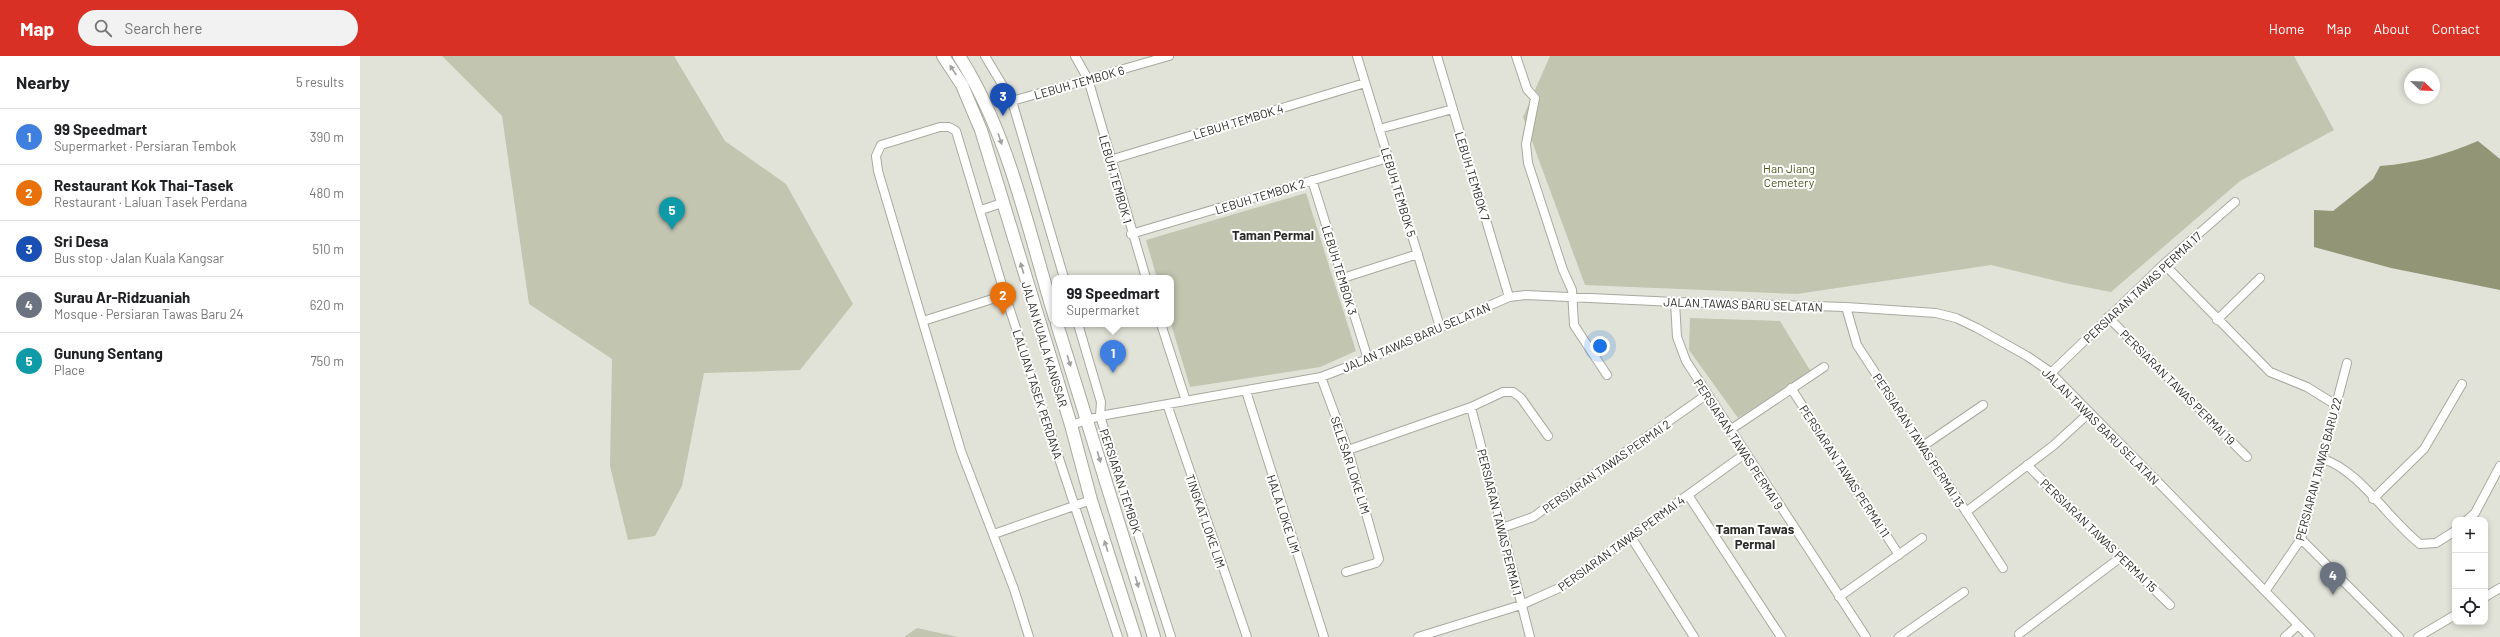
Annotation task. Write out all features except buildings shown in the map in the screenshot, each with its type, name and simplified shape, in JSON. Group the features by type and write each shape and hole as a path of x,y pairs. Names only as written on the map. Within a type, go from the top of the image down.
{"highway":[{"name":"JALAN KUALA KANGSAR","path":"943,56 962,85 974,109 1071,425 1091,500 1135,637"},
{"name":"JALAN KUALA KANGSAR","path":"959,56 985,102 1010,169 1052,308"},
{"path":"1010,169 1007,176 1007,196 1002,203 1013,207 1021,223 1027,226"},
{"name":"JALAN KUALA KANGSAR","path":"1058,327 1154,637"}],"street":[{"path":"985,56 1012,101 1063,275"},
{"name":"LEBUH TEMBOK 1","path":"1075,56 1088,79 1131,234 1145,275"},
{"name":"LEBUH TEMBOK 6","path":"1012,101 1169,56"},
{"name":"LEBUH TEMBOK 5","path":"1357,56 1440,327"},
{"name":"LEBUH TEMBOK 7","path":"1437,56 1509,297"},
{"path":"1516,56 1527,88 1535,98 1526,144 1528,163 1574,298 1574,325 1607,375"},
{"name":"LEBUH TEMBOK 4","path":"1110,160 1365,82"},
{"path":"1380,129 1452,109"},
{"name":"LALUAN TASEK PERDANA","path":"923,322 878,171 876,156 881,145 940,127 949,127 956,131 981,210 1005,295 1118,637"},
{"name":"LEBUH TEMBOK 2","path":"1131,234 1388,158"},
{"name":"LEBUH TEMBOK 3","path":"1312,180 1368,359"},
{"name":"PERSIARAN TAWAS PERMAI 17","path":"2051,373 2164,264 2235,202"},
{"path":"981,210 1002,203"},
{"path":"1343,278 1418,254"},
{"path":"2164,264 2217,320 2270,372 2300,384 2336,405"},
{"path":"2217,320 2260,278"},
{"path":"1005,295 923,322 961,451 994,534 1029,637"},
{"name":"JALAN TAWAS BARU SELATAN","path":"1071,425 1100,416 1321,377 1368,359 1509,297 1530,295 1676,302 1846,307 1936,313 1956,318 2027,356 2051,373 2218,544 2266,590 2310,637"},
{"name":"PERSIARAN TAWAS PERMAI 9","path":"1676,302 1677,337 1680,350 1706,395 1746,453 1866,637"},
{"name":"PERSIARAN TAWAS PERMAI 13","path":"1846,307 1857,345 2003,568"},
{"name":"PERSIARAN TAWAS PERMAI 19","path":"2108,317 2247,457"},
{"name":"PERSIARAN TEMBOK","path":"1079,327 1101,402 1100,416 1171,637"},
{"path":"1162,327 1186,401"},
{"name":"PERSIARAN TAWAS BARU 22","path":"2266,590 2301,539 2347,363"},
{"path":"1730,430 1824,367"},
{"name":"SELESAR LOKE LIM","path":"1321,377 1348,450 1379,559 1376,563 1346,572"},
{"path":"2373,499 2424,449 2462,384"},
{"name":"PERSIARAN TAWAS PERMAI 11","path":"1791,388 1899,555"},
{"name":"HALA LOKE LIM","path":"1246,391 1324,637"},
{"path":"1348,450 1471,407 1503,392 1513,392 1521,398 1548,436"},
{"name":"PERSIARAN TAWAS PERMAI 2","path":"1502,528 1533,517 1706,395"},
{"name":"TINGKAT LOKE LIM","path":"1167,404 1246,637"},
{"path":"1922,446 1983,405"},
{"name":"PERSIARAN TAWAS PERMAI 1","path":"1471,407 1530,637"},
{"path":"1966,512 2027,465 2089,413"},
{"name":"PERSIARAN TAWAS PERMAI 4","path":"1418,637 1521,605 1560,588 1746,453"},
{"path":"2323,459 2344,469 2402,530 2420,544 2436,543 2452,533"},
{"name":"PERSIARAN TAWAS PERMAI 15","path":"2027,465 2170,605"},
{"path":"2470,517 2475,513 2500,466"},
{"path":"1688,495 1781,637"},
{"path":"994,534 1091,500"},
{"path":"1631,537 1694,637"},
{"path":"1839,597 1922,538"},
{"path":"2301,539 2399,637"},
{"path":"2019,634 2121,557"},
{"path":"2488,595 2500,588"},
{"path":"1899,637 1964,592"},
{"path":"2418,637 2452,617"},
{"path":"2285,637 2298,625"}],"green space":[{"path":"442,56 674,56 725,141 786,184 853,304 800,370 704,373 682,486 655,536 628,540 610,466 612,359 529,304 502,116"},
{"name":"Han Jiang Cemetery","path":"1550,56 2294,56 2334,130 2240,181 2111,292 2065,283 1991,265 1797,294 1585,285 1523,117"},
{"path":"1306,193 1356,351 1320,367 1190,387 1172,327 1174,327 1174,275 1156,275 1146,240"},
{"path":"1690,318 1780,321 1811,372 1738,418 1689,350"},
{"path":"917,628 958,637 904,637"}],"shaded area":[{"path":"2478,141 2500,159 2500,290 2391,268 2314,247 2314,210 2333,211 2373,179 2380,166 2430,158"}],"place":[{"name":"Sri Desa","path":"1003,116"},
{"name":"Gunung Sentang","path":"672,230"},
{"name":"Restaurant Kok Thai-Tasek","path":"1003,315"},
{"name":"99 Speedmart","path":"1113,373"},
{"name":"Surau Ar-Ridzuaniah","path":"2333,595"}],"district":[{"name":"Taman Permai","path":"1273,235"},
{"name":"Taman Tawas Permai","path":"1755,536"}]}
